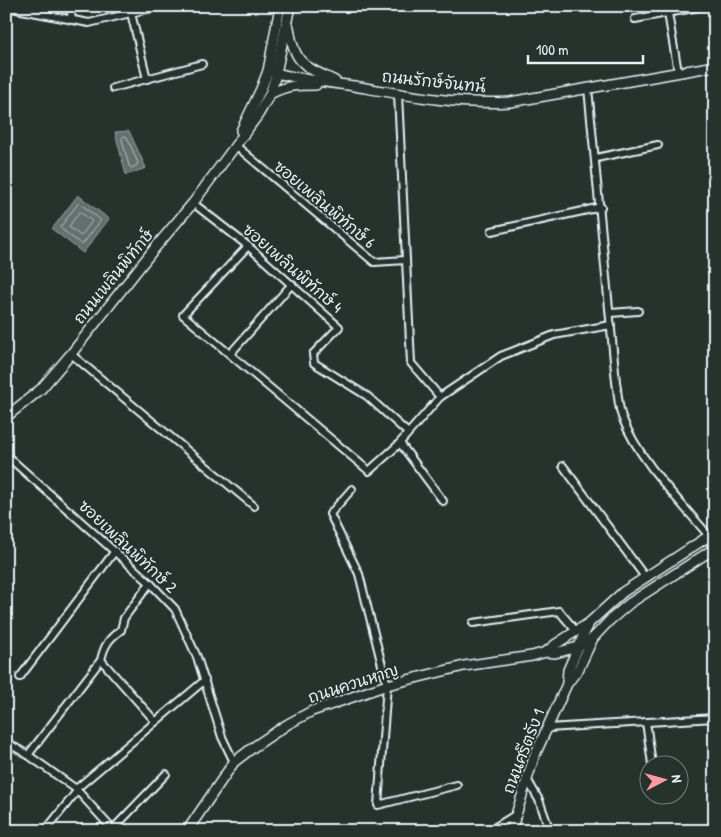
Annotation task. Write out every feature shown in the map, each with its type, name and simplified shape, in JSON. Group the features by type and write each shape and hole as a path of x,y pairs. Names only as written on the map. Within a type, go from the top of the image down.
{"main road":[{"name":"ถนนเพลินพิทักษ์","path":"6,418 41,389 71,354 193,203 258,114 270,94 280,6"},
{"name":"ถนนเพลินพิทักษ์","path":"234,145 261,89 272,73 290,6"},
{"path":"288,19 291,44 296,56 305,66 344,85"},
{"name":"ถนนรักษ์จันทน์","path":"272,73 398,94 481,103 510,102 715,66"},
{"path":"270,94 284,87 295,85 344,85"},
{"name":"ถนนควนหาญ","path":"551,653 623,592 712,535"},
{"name":"ถนนควนหาญ","path":"187,831 234,762 271,734 312,711 387,685 464,666 578,647 593,638 630,603 714,549"},
{"name":"ถนนศรีตรัง 1","path":"567,684 568,670 588,623"},
{"name":"ถนนศรีตรัง 1","path":"511,831 534,757 567,684 579,668 593,638"},
{"path":"551,653 560,657 568,670"}],"street":[{"path":"70,6 72,20"},
{"path":"6,7 89,22 160,6"},
{"path":"635,19 704,6"},
{"path":"131,12 147,79"},
{"path":"668,13 678,72"},
{"path":"112,88 202,64"},
{"path":"588,88 621,414 630,435 651,466 712,535 714,549"},
{"path":"398,94 411,362 440,397"},
{"name":"ซอยเพลินพิทักษ์ 6","path":"234,145 374,262 406,260"},
{"path":"596,158 658,145"},
{"name":"ซอยเพลินพิทักษ์ 4","path":"193,203 248,246 339,326 314,354 314,363 367,396 408,433"},
{"path":"492,231 601,207"},
{"path":"248,246 211,287 183,314 369,471 400,443 440,397 501,356 554,335 611,325"},
{"path":"230,354 292,284"},
{"path":"610,313 638,311"},
{"path":"71,354 254,506"},
{"path":"400,443 443,501"},
{"name":"ซอยเพลินพิทักษ์ 2","path":"6,455 115,551 175,609 190,639 205,680 222,737 234,762"},
{"path":"563,466 644,577"},
{"path":"352,490 330,514 359,574 387,685 378,805 457,785"},
{"path":"20,677 115,551"},
{"path":"28,755 101,660 103,649 111,636 121,630 124,618 150,583"},
{"path":"472,624 559,611 576,631"},
{"path":"101,660 155,721"},
{"path":"45,831 76,790 205,680"},
{"path":"547,728 715,718"},
{"path":"646,722 651,754"},
{"path":"6,742 28,755 76,790 114,830 166,774"},
{"path":"527,779 539,800 550,831"},
{"path":"490,831 515,815"}],"water":[{"path":"129,131 146,168 126,175 115,132"},
{"path":"78,195 109,219 83,253 52,229"}]}
